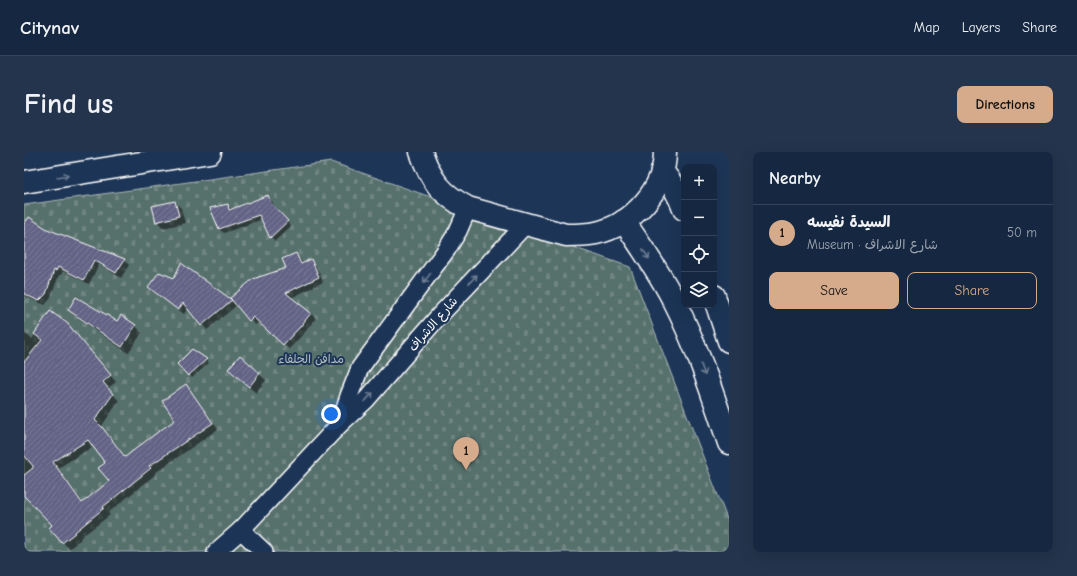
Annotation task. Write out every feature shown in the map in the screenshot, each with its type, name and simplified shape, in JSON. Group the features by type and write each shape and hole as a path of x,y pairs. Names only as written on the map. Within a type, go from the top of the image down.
{"main road":[{"path":"24,182 210,152"},
{"path":"421,152 432,179 443,192 454,201 468,208 566,235 597,233 612,228 638,211 656,186 664,162"},
{"path":"664,162 670,180 681,202"},
{"path":"624,221 674,300 688,330 729,443"},
{"path":"717,305 729,341"}],"street":[{"name":"شارع الاشراف","path":"340,424 348,396 360,368 447,250 458,231 468,208"},
{"name":"شارع الاشراف","path":"216,552 241,530 340,424 354,413 439,316 526,224"},
{"path":"241,530 264,552"}],"green space":[{"name":"مدافن الحلفاء","path":"331,162 630,267 729,524 729,552 24,552 24,205"}],"building":[{"path":"268,195 271,203 288,221 270,238 259,215 219,229 210,208 228,204 229,210"},
{"path":"175,201 179,216 156,222 152,206"},
{"path":"29,217 47,229 125,259 116,273 94,260 84,280 58,267 56,271 54,270 46,294 39,301 24,294 24,224"},
{"path":"296,253 301,264 311,259 319,277 286,293 311,313 283,345 253,317 249,321 230,298 253,279 286,268 282,259"},
{"path":"181,263 232,300 201,326 183,303 178,310 148,287 159,272 174,278"},
{"path":"76,297 117,321 121,315 136,325 122,347 68,310"},
{"path":"50,311 67,323 111,375 103,382 113,394 95,420 125,457 175,420 162,401 186,384 213,423 149,466 151,468 62,543 49,528 52,525 24,496 24,475 33,468 33,466 24,455 24,362 42,340 34,334","holes":["88,440 105,463 98,468 109,481 82,503 53,462"]},
{"path":"192,349 207,359 188,376 177,364"},
{"path":"240,355 260,373 249,387 228,369"}],"place":[{"name":"السيدة نفيسه","path":"466,470"}]}
